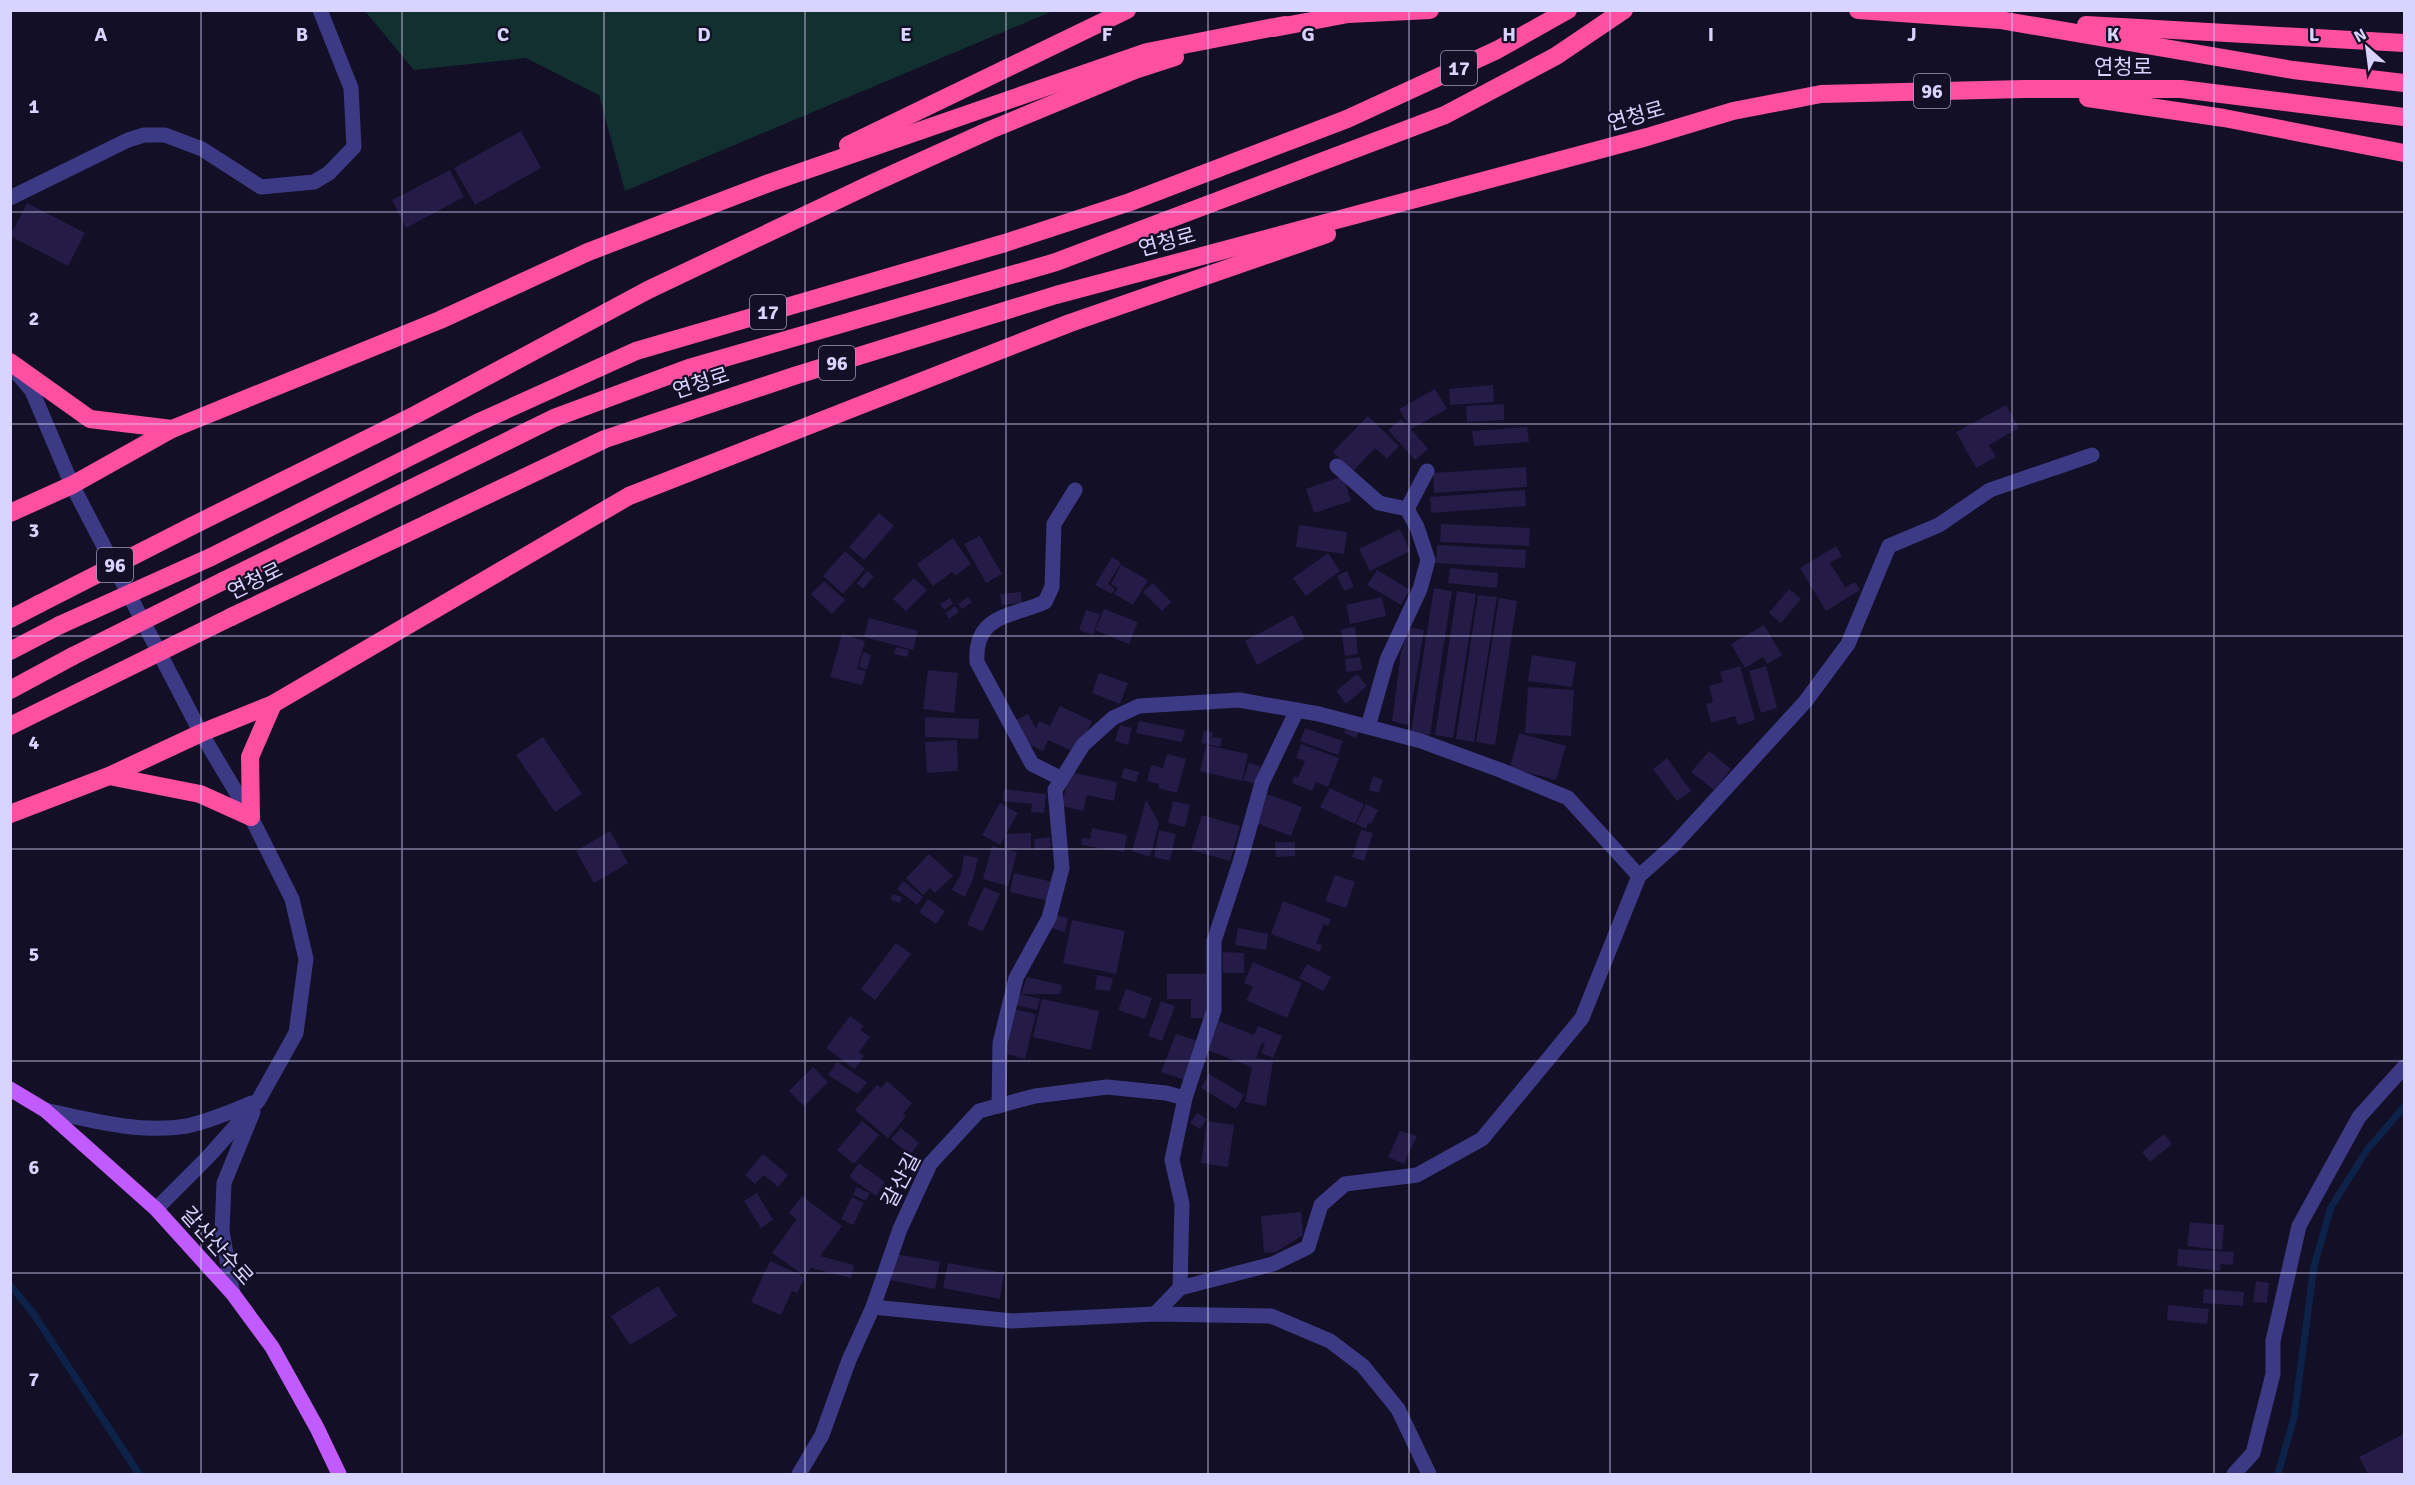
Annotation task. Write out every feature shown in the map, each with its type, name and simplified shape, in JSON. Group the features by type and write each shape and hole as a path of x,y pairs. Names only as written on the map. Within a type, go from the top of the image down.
{"highway":[{"path":"769,183 1127,10"},
{"name":"96","path":"10,619 417,414 648,291 871,184 990,130 1135,70 1285,25 1348,14 1430,10"},
{"name":"연청로","path":"10,651 60,625 210,557 477,423 636,351 1005,243 1130,202 1347,119 1497,50 1568,10"},
{"name":"연청로","path":"10,690 223,581 554,418 689,368 1056,262 1445,114 1556,56 1624,10"},
{"name":"연청로","path":"1858,10 2000,20 2293,70 2404,83"},
{"path":"2000,20 2404,43"},
{"path":"10,513 72,485 172,429 440,320 588,252 769,183 1147,52 1285,25"},
{"path":"2024,89 2224,118 2404,153"},
{"name":"연청로","path":"10,726 231,617 605,438 794,376 1056,295 1733,111 1821,93 2181,89 2404,117"},
{"path":"10,814 109,776 201,733 273,704 629,496 1070,323 1470,184"},
{"path":"10,364 90,419 172,429"},
{"path":"109,776 200,794 251,817 250,757 273,704"}],"main road":[{"name":"갈산산수로","path":"10,1089 45,1110 156,1209 232,1293 272,1347 317,1428 339,1474"}],"street":[{"path":"10,198 128,140 144,135 165,135 202,149 261,187 314,182 354,147 351,88 320,10"},
{"path":"10,364 32,391 72,485 201,733 251,817 292,898 306,959 296,1033 258,1101 224,1183 222,1231 232,1293"},
{"path":"1155,1314 1180,1288 1273,1264 1308,1247 1322,1205 1345,1184 1417,1175 1482,1139 1582,1018 1639,876 1673,846 1811,693 1848,644 1889,546 1939,525 1990,490 2092,455 2055,468"},
{"path":"1337,466 1379,503 1407,509 1417,527 1428,560 1420,589 1387,660 1368,727"},
{"path":"1407,509 1427,471"},
{"path":"1062,779 1032,764 977,662 976,645 986,626 1001,616 1030,609 1046,602 1052,587 1054,524 1075,490"},
{"path":"999,1106 1000,1043 1016,978 1049,918 1062,868 1055,790 1083,746 1113,718 1139,706 1239,700 1297,710 1421,741 1568,798 1639,876"},
{"path":"1180,1288 1182,1204 1172,1160 1185,1098 1214,1010 1214,940 1240,862 1262,783 1297,710"},
{"path":"2234,1474 2253,1453 2274,1374 2273,1341 2299,1226 2359,1117 2404,1067"},
{"name":"갈산길","path":"799,1474 822,1436 849,1360 873,1307 900,1229 930,1164 979,1111 1035,1096 1107,1087 1166,1093 1185,1098"},
{"path":"45,1110 93,1120 147,1127 176,1126 223,1116 258,1101"},
{"path":"156,1209 208,1157 258,1101"},
{"path":"873,1307 1012,1321 1155,1314 1271,1316 1330,1341 1363,1366 1398,1409 1429,1474"}],"green space":[{"path":"365,11 1053,11 625,191 599,95 526,58 414,70"}],"building":[{"path":"521,131 541,168 475,205 454,168"},
{"path":"450,170 464,197 406,228 392,200"},
{"path":"27,203 85,233 68,266 10,236"},
{"path":"1493,385 1494,402 1450,405 1449,389"},
{"path":"1435,389 1447,409 1411,429 1428,449 1415,460 1388,430 1401,419 1410,428 1399,409"},
{"path":"1504,404 1504,420 1467,422 1466,406"},
{"path":"2006,405 2019,428 1989,445 1996,457 1976,468 1956,432"},
{"path":"1368,416 1399,446 1387,459 1375,448 1353,471 1333,452"},
{"path":"1527,427 1529,442 1474,446 1472,431"},
{"path":"1526,467 1527,487 1434,493 1433,473"},
{"path":"1343,476 1351,501 1314,513 1306,489"},
{"path":"1525,490 1526,506 1431,513 1430,497"},
{"path":"879,513 894,526 864,560 849,547"},
{"path":"1441,524 1530,528 1529,546 1440,542"},
{"path":"1299,525 1347,532 1344,554 1296,547"},
{"path":"1400,529 1410,551 1370,571 1359,549"},
{"path":"980,536 1002,574 986,583 964,544"},
{"path":"953,538 971,564 955,576 952,572 933,586 917,564"},
{"path":"1437,545 1526,550 1525,568 1436,563"},
{"path":"1836,546 1842,556 1830,563 1845,587 1855,582 1860,590 1826,611 1800,568"},
{"path":"845,551 865,569 843,594 823,576"},
{"path":"1328,553 1340,571 1306,596 1293,578"},
{"path":"1112,557 1121,563 1108,584 1115,589 1112,594 1095,585"},
{"path":"1121,565 1148,580 1133,605 1114,594 1118,588 1111,584"},
{"path":"1450,568 1498,573 1497,588 1448,583"},
{"path":"1377,570 1410,590 1401,605 1367,585"},
{"path":"867,571 874,576 863,589 857,583"},
{"path":"1347,571 1354,587 1344,591 1337,576"},
{"path":"914,578 927,590 906,611 893,599"},
{"path":"824,581 845,600 832,614 811,594"},
{"path":"1153,583 1171,602 1162,611 1143,592"},
{"path":"1434,588 1452,591 1430,735 1411,732"},
{"path":"1789,589 1801,599 1781,623 1769,613"},
{"path":"1457,591 1476,594 1453,738 1435,735"},
{"path":"1021,592 1022,603 1002,605 1000,594"},
{"path":"1478,595 1497,597 1474,742 1456,739"},
{"path":"968,597 972,602 962,609 958,604"},
{"path":"1382,597 1386,616 1350,624 1346,605"},
{"path":"950,598 953,604 944,610 940,604"},
{"path":"1499,598 1517,601 1495,745 1476,742"},
{"path":"955,606 959,612 949,619 945,613"},
{"path":"1104,609 1138,622 1129,644 1095,630"},
{"path":"1086,610 1100,614 1093,635 1079,630"},
{"path":"1293,615 1305,638 1257,665 1245,641"},
{"path":"869,618 918,631 913,650 864,637"},
{"path":"1764,625 1782,655 1767,664 1763,657 1745,668 1731,644"},
{"path":"1355,627 1358,654 1345,656 1341,629"},
{"path":"1409,627 1424,630 1408,725 1392,721 1401,652"},
{"path":"842,634 865,641 857,669 866,671 862,685 830,677"},
{"path":"896,647 909,650 907,657 894,654"},
{"path":"863,652 871,655 867,670 859,667"},
{"path":"1532,655 1576,662 1572,687 1528,681"},
{"path":"1360,657 1362,670 1346,672 1345,659"},
{"path":"1740,666 1755,720 1738,725 1735,716 1711,723 1706,704 1713,702 1709,686 1723,682 1720,672"},
{"path":"1766,666 1777,708 1761,713 1749,671"},
{"path":"928,670 958,673 954,713 923,709"},
{"path":"1099,673 1128,683 1120,704 1092,693"},
{"path":"1357,674 1367,686 1346,704 1336,691"},
{"path":"1528,687 1574,690 1571,736 1525,733"},
{"path":"1060,706 1092,721 1077,753 1048,740 1043,751 1029,744 1030,741 1026,743 1014,721 1028,714 1036,729 1039,721 1050,726"},
{"path":"925,717 979,719 978,739 925,737"},
{"path":"1139,721 1185,730 1182,742 1136,733"},
{"path":"1348,723 1360,728 1356,738 1344,733"},
{"path":"1120,725 1132,728 1128,745 1115,741"},
{"path":"1305,728 1343,741 1338,755 1300,741"},
{"path":"1204,731 1213,732 1212,737 1222,738 1220,747 1201,743"},
{"path":"1519,733 1566,746 1556,780 1510,768"},
{"path":"543,737 582,794 555,812 516,755"},
{"path":"957,740 958,771 927,773 925,742"},
{"path":"1301,744 1339,758 1328,787 1316,782 1312,791 1292,783 1294,776 1298,778 1305,761 1296,758"},
{"path":"1206,745 1248,754 1242,781 1200,771"},
{"path":"1709,751 1731,769 1714,790 1691,772"},
{"path":"1167,754 1186,759 1177,793 1158,788 1159,784 1147,781 1151,765 1163,768"},
{"path":"1667,758 1691,791 1677,801 1653,769"},
{"path":"1249,763 1261,766 1255,784 1243,780"},
{"path":"1124,768 1139,772 1136,782 1121,778"},
{"path":"1069,772 1117,782 1114,801 1087,795 1083,811 1062,806"},
{"path":"1373,776 1383,780 1379,793 1369,790"},
{"path":"1330,788 1364,804 1355,824 1320,807"},
{"path":"1004,789 1046,794 1044,813 1031,812 1032,804 1003,801"},
{"path":"1267,794 1302,807 1291,836 1256,823"},
{"path":"1146,800 1159,823 1150,857 1132,851"},
{"path":"1173,801 1190,805 1185,827 1168,823"},
{"path":"1000,803 1018,813 1006,834 1031,833 1031,848 1005,849 1017,852 1008,886 983,879 992,846 1004,849 1004,838 1000,845 982,835"},
{"path":"1366,804 1378,810 1366,829 1356,824"},
{"path":"1202,815 1240,826 1230,861 1191,850"},
{"path":"1092,828 1127,835 1124,852 1081,845 1082,838 1090,839"},
{"path":"1159,830 1176,834 1170,861 1154,857"},
{"path":"1361,830 1373,833 1364,861 1352,857"},
{"path":"610,831 628,863 594,883 576,851"},
{"path":"1050,837 1051,847 1035,850 1034,839"},
{"path":"1275,842 1295,842 1295,856 1276,857"},
{"path":"929,854 953,876 935,893 930,888 923,895 906,878"},
{"path":"964,855 978,858 973,879 965,897 952,890 961,874"},
{"path":"1014,873 1053,882 1049,901 1010,892"},
{"path":"1335,875 1355,882 1346,908 1325,901"},
{"path":"903,881 923,897 917,905 897,889"},
{"path":"984,887 1000,894 983,931 967,925"},
{"path":"892,894 902,897 900,903 891,900"},
{"path":"928,899 945,911 936,924 919,912"},
{"path":"1283,901 1331,919 1328,926 1324,924 1316,943 1322,945 1320,952 1271,934"},
{"path":"1055,915 1068,918 1065,932 1051,928"},
{"path":"1072,920 1125,931 1116,974 1063,963"},
{"path":"1238,928 1268,934 1266,950 1235,945"},
{"path":"896,943 911,954 875,1000 861,989"},
{"path":"1223,952 1244,953 1244,973 1223,973"},
{"path":"1253,962 1302,983 1287,1018 1246,1000 1253,987 1244,983"},
{"path":"1307,964 1331,977 1323,991 1299,978"},
{"path":"1167,974 1207,974 1206,1018 1191,1018 1191,999 1167,999"},
{"path":"1097,975 1113,978 1110,991 1095,989"},
{"path":"1027,977 1062,985 1060,994 1021,994"},
{"path":"1126,989 1152,998 1145,1019 1118,1010"},
{"path":"1016,993 1040,999 1037,1010 1013,1004"},
{"path":"1042,999 1099,1011 1091,1050 1033,1037"},
{"path":"1161,1001 1175,1006 1162,1041 1148,1036"},
{"path":"1014,1009 1036,1014 1025,1059 1004,1053"},
{"path":"850,1016 864,1026 860,1030 870,1037 859,1052 864,1056 855,1069 826,1048"},
{"path":"1219,1021 1254,1035 1258,1026 1282,1036 1273,1058 1261,1053 1265,1044 1262,1043 1256,1058 1273,1061 1266,1106 1245,1102 1252,1067 1207,1050"},
{"path":"1176,1034 1199,1041 1185,1080 1161,1072"},
{"path":"837,1062 867,1082 858,1094 828,1075"},
{"path":"813,1067 828,1082 804,1106 789,1091"},
{"path":"1209,1074 1244,1095 1236,1109 1201,1088"},
{"path":"887,1081 912,1103 903,1114 906,1116 888,1138 855,1110 877,1085 881,1088"},
{"path":"1197,1113 1207,1119 1200,1129 1190,1123"},
{"path":"862,1121 879,1135 854,1164 837,1150"},
{"path":"1207,1121 1234,1125 1228,1167 1201,1163"},
{"path":"901,1128 919,1143 910,1155 891,1139"},
{"path":"1400,1131 1417,1136 1404,1164 1388,1157"},
{"path":"2164,1134 2172,1144 2150,1162 2142,1152"},
{"path":"763,1154 788,1175 778,1187 764,1175 755,1184 745,1175"},
{"path":"859,1163 885,1182 876,1196 849,1177"},
{"path":"856,1187 870,1193 866,1201 853,1195"},
{"path":"757,1193 773,1220 761,1228 744,1201"},
{"path":"802,1196 842,1226 820,1256 854,1265 851,1278 811,1268 805,1276 772,1253 797,1219 789,1213"},
{"path":"852,1197 864,1203 853,1225 841,1219"},
{"path":"1301,1212 1303,1235 1276,1252 1264,1253 1261,1216"},
{"path":"2190,1222 2224,1225 2222,1250 2187,1246"},
{"path":"2178,1249 2234,1252 2233,1265 2221,1264 2220,1271 2177,1266"},
{"path":"896,1254 940,1262 935,1289 890,1280"},
{"path":"770,1261 805,1277 797,1293 792,1291 781,1315 751,1302"},
{"path":"948,1263 1004,1273 1000,1299 943,1288"},
{"path":"2256,1281 2269,1283 2267,1303 2253,1302"},
{"path":"658,1286 677,1316 630,1345 611,1316"},
{"path":"2204,1289 2244,1292 2243,1306 2203,1303"},
{"path":"2168,1305 2209,1309 2207,1324 2167,1320"},
{"path":"2404,1434 2404,1474 2368,1474 2359,1457"}],"waterway":[{"path":"2278,1474 2294,1418 2314,1266 2331,1207 2367,1150 2404,1107"},
{"path":"10,1285 33,1313 139,1474"}]}
